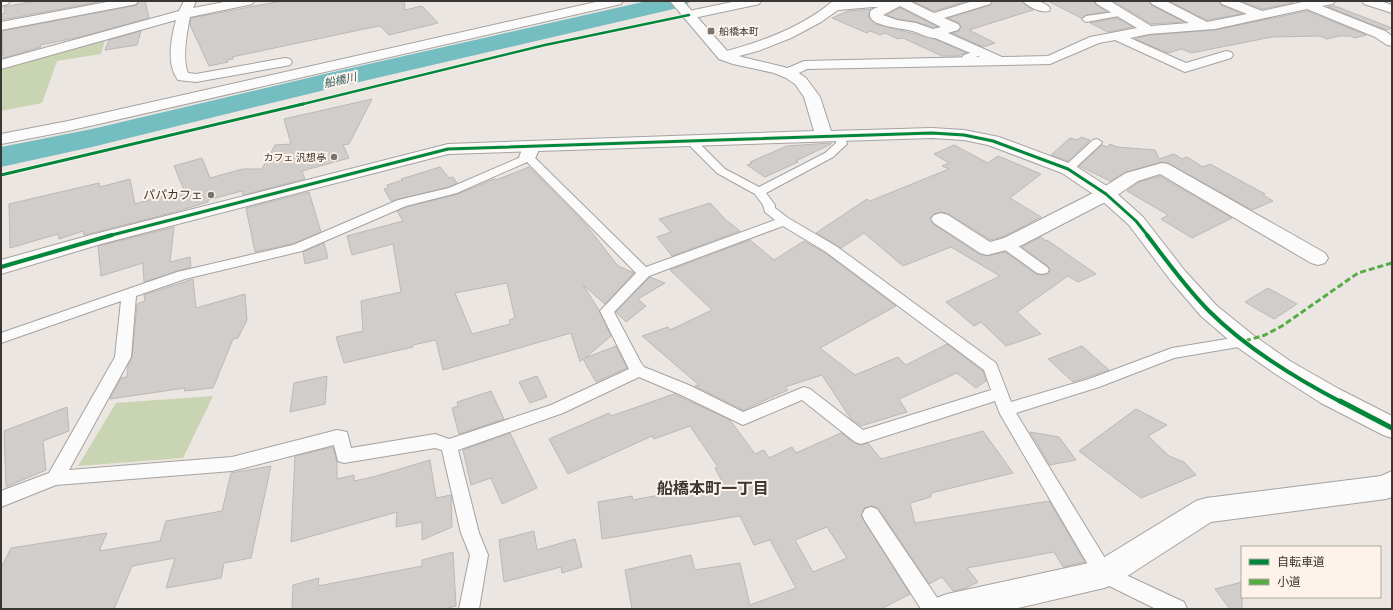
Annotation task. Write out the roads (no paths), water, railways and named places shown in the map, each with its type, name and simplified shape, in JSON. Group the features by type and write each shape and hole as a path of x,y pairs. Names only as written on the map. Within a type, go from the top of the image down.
{"street":[{"path":"1,26 132,1"},
{"path":"190,1 184,14 180,31 178,67 183,77 196,78 294,60"},
{"path":"1,65 184,14 248,1"},
{"path":"417,33 563,1"},
{"path":"1,140 617,1"},
{"path":"676,1 724,56 734,61 781,70 797,77 806,85 835,137"},
{"path":"689,15 755,1"},
{"path":"933,17 986,1"},
{"path":"1028,1 1044,8"},
{"path":"1102,1 1149,30"},
{"path":"1156,1 1203,25"},
{"path":"1226,1 1263,16"},
{"path":"788,73 804,65 1050,60 1095,40 1149,30 1215,25 1263,16 1302,3 1329,1"},
{"path":"1373,3 1392,1"},
{"path":"724,56 746,51 789,32 812,21 838,4 900,3 954,27 933,34 911,26 894,24 877,17 877,12 900,3"},
{"path":"1302,3 1380,34 1392,42"},
{"path":"1373,3 1392,9"},
{"path":"936,33 982,52 999,61"},
{"path":"1116,36 1185,68 1226,55"},
{"path":"1,130 119,107"},
{"path":"1,267 94,240 448,149 530,152 691,141 932,133 964,134 993,141 1068,169 1106,194 1136,221 1178,276 1209,311 1245,341 1282,367 1330,396 1392,428"},
{"path":"941,219 987,249 1006,244 1106,194 1132,177 1162,168 1318,258"},
{"path":"947,609 1104,574 1206,510 1386,487 1392,483"}],"lane":[{"path":"1086,19 1122,13"},
{"path":"967,57 982,52"},
{"path":"758,192 829,155 842,144 835,137"},
{"path":"691,141 721,171 758,192 770,204 769,209 784,221 831,250 991,367 1006,410 1104,574 1177,609"},
{"path":"1068,169 1097,142"},
{"path":"1,338 182,275 297,248 402,202 453,192 530,152 644,273"},
{"path":"784,221 644,273 607,311 635,367 639,371 685,390 743,419 804,393 861,437 1000,393"},
{"path":"1006,244 1042,270"},
{"path":"55,478 123,357 129,293"},
{"path":"1006,410 1094,384 1172,353 1245,341"},
{"path":"1,499 55,478 232,464 337,437 341,438 344,456 435,441 449,446 557,409 639,371"},
{"path":"449,446 470,533 479,554 469,609"},
{"path":"871,515 933,609"}],"waterway":[{"name":"船橋川","path":"1,157 92,138 329,81 678,1"}],"place":[{"name":"船橋本町","path":"711,31"},
{"name":"カフェ 汎想亭","path":"334,157"},
{"name":"パパカフェ","path":"211,195"}],"district":[{"name":"船橋本町一丁目","path":"713,488"}]}
